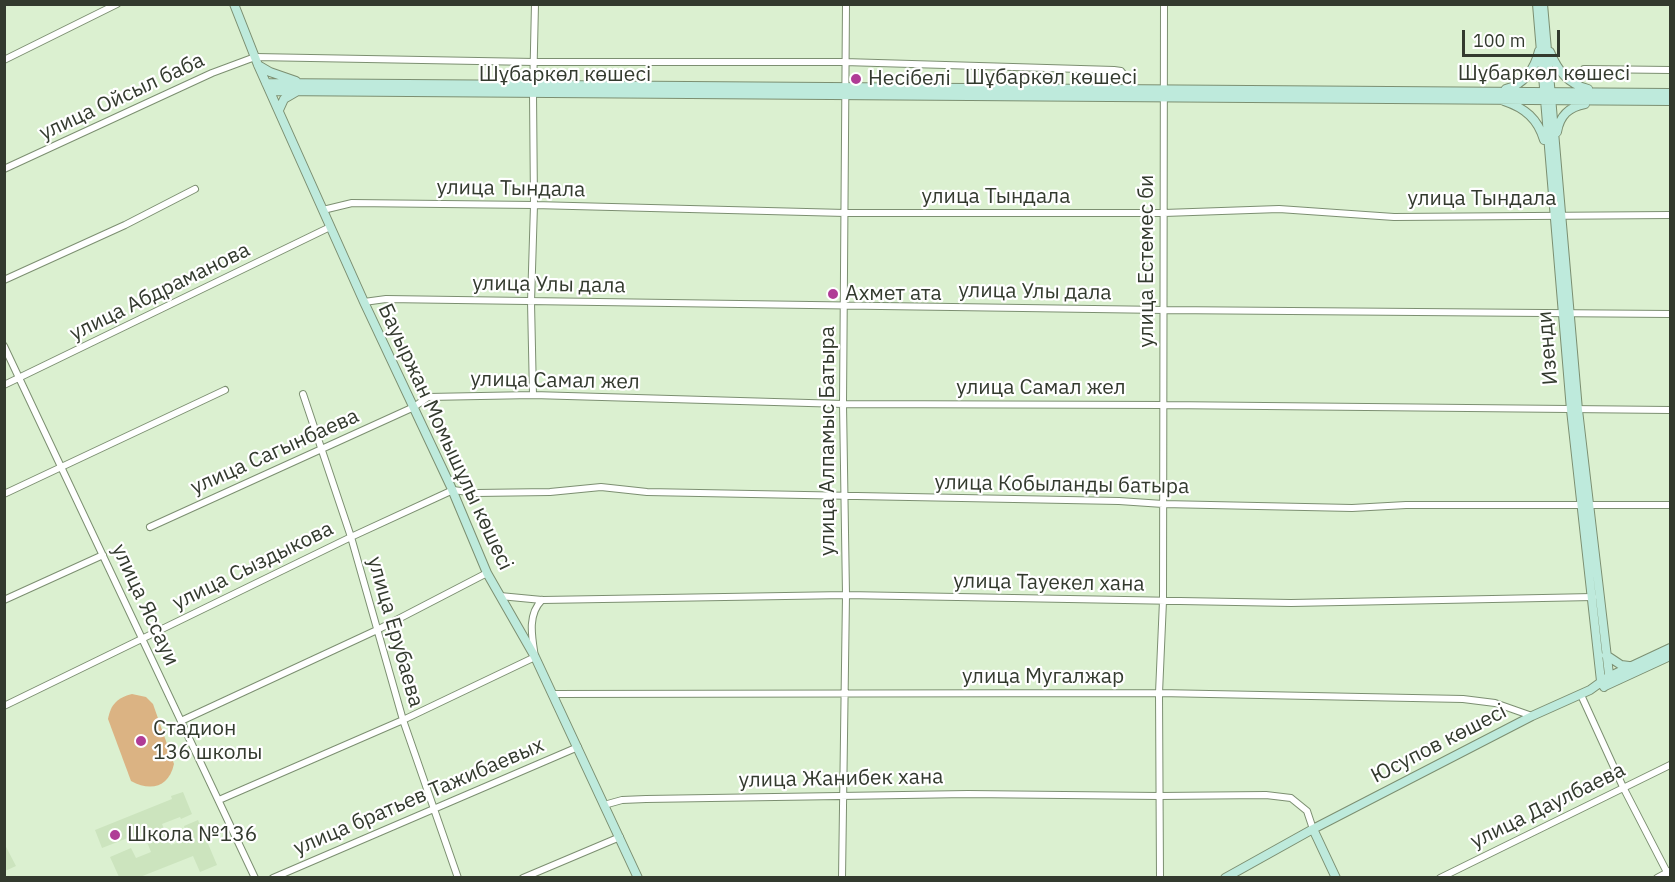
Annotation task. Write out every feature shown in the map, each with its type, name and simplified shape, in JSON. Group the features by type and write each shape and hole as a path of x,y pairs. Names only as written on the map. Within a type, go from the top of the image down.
{"street":[{"path":"4,60 117,4"},
{"name":"Бауыржан Момышұлы көшесі","path":"234,4 256,61 363,302 453,490 487,573 535,657 638,878"},
{"path":"533,395 531,302 535,4"},
{"name":"улица Алпамыс Батыра","path":"842,878 846,596 843,404 846,4"},
{"name":"улица Естемес би","path":"1160,878 1159,693 1163,601 1164,4"},
{"name":"Изенди","path":"1537,4 1543,44 1575,410 1606,682"},
{"name":"Изенди","path":"1543,4 1543,44"},
{"path":"1495,95 1513,88 1524,79 1532,70 1543,44"},
{"path":"1543,44 1562,74 1573,84 1600,96"},
{"path":"256,61 280,76 308,84"},
{"name":"Шұбаркөл көшесі","path":"256,61 844,62 1121,70 1128,89"},
{"name":"улица Ойсыл баба","path":"4,170 213,73 256,61"},
{"path":"1584,69 1671,70"},
{"name":"Шұбаркөл көшесі","path":"268,87 308,84 533,89"},
{"name":"Шұбаркөл көшесі","path":"268,87 301,91 533,89 1547,96 1671,93"},
{"name":"Шұбаркөл көшесі","path":"844,91 1128,89 1163,92"},
{"path":"279,111 284,99 301,91"},
{"path":"1495,95 1528,112 1537,122 1552,152"},
{"path":"1552,152 1559,122 1563,115 1600,96"},
{"name":"Шұбаркөл көшесі","path":"1600,96 1671,101"},
{"path":"4,280 125,225 195,189"},
{"name":"улица Тындала","path":"323,210 352,203 845,213 1164,213 1279,210 1394,216 1671,215"},
{"name":"улица Абдраманова","path":"4,385 330,227"},
{"name":"улица Улы дала","path":"363,302 386,299 1164,310 1671,314"},
{"name":"улица Яссауи","path":"4,346 255,878"},
{"path":"4,494 225,390"},
{"name":"улица Ерубаева","path":"303,394 351,537 403,720 458,878"},
{"name":"улица Самал жел","path":"414,407 428,397 533,395 843,404 1671,410"},
{"name":"улица Сагынбаева","path":"150,527 414,407"},
{"name":"улица Кобыланды батыра","path":"453,490 476,494 550,492 601,487 647,492 1352,508 1406,505 1671,505"},
{"name":"улица Сыздыкова","path":"4,706 351,537 453,490"},
{"path":"4,600 103,555"},
{"path":"181,721 377,630 487,573"},
{"name":"улица Тауекел хана","path":"499,596 542,600 846,596 1291,603 1596,597"},
{"name":"Изенди","path":"1596,597 1606,655 1606,682"},
{"path":"219,800 403,720 535,657 531,619 535,607 542,600"},
{"path":"1606,682 1630,666 1671,648"},
{"path":"1606,655 1621,665 1630,666"},
{"path":"1606,682 1671,656"},
{"name":"Юсупов көшесі","path":"1225,878 1532,716 1606,682"},
{"name":"улица Мугалжар","path":"552,694 1159,693 1463,699 1495,703 1532,716"},
{"path":"1581,695 1623,787 1669,874 1657,878"},
{"name":"улица братьев Тажибаевых","path":"273,878 578,747"},
{"name":"улица Даулбаева","path":"1440,878 1671,765"},
{"name":"улица Жанибек хана","path":"603,805 622,800 646,798 842,795 1266,795 1291,798 1307,811 1313,830"},
{"path":"1313,830 1336,878"},
{"path":"523,878 620,837"}],"shaded area":[{"name":"Стадион 136 школы","path":"132,694 146,697 153,704 174,764 168,778 152,787 131,781 108,719 116,702"},
{"name":"Школа №136","path":"183,792 192,814 162,824 171,845 188,838 184,826 198,820 217,865 200,872 193,856 140,877 119,877 110,857 131,848 136,858 151,852 143,832 102,848 95,830 172,799 171,796"},
{"path":"4,843 16,866 5,871 4,871"}],"place":[{"name":"Несібелі","path":"856,79"},
{"name":"Ахмет ата","path":"833,294"},
{"name":"Стадион 136 школы","path":"141,741"},
{"name":"Школа №136","path":"115,835"}]}
